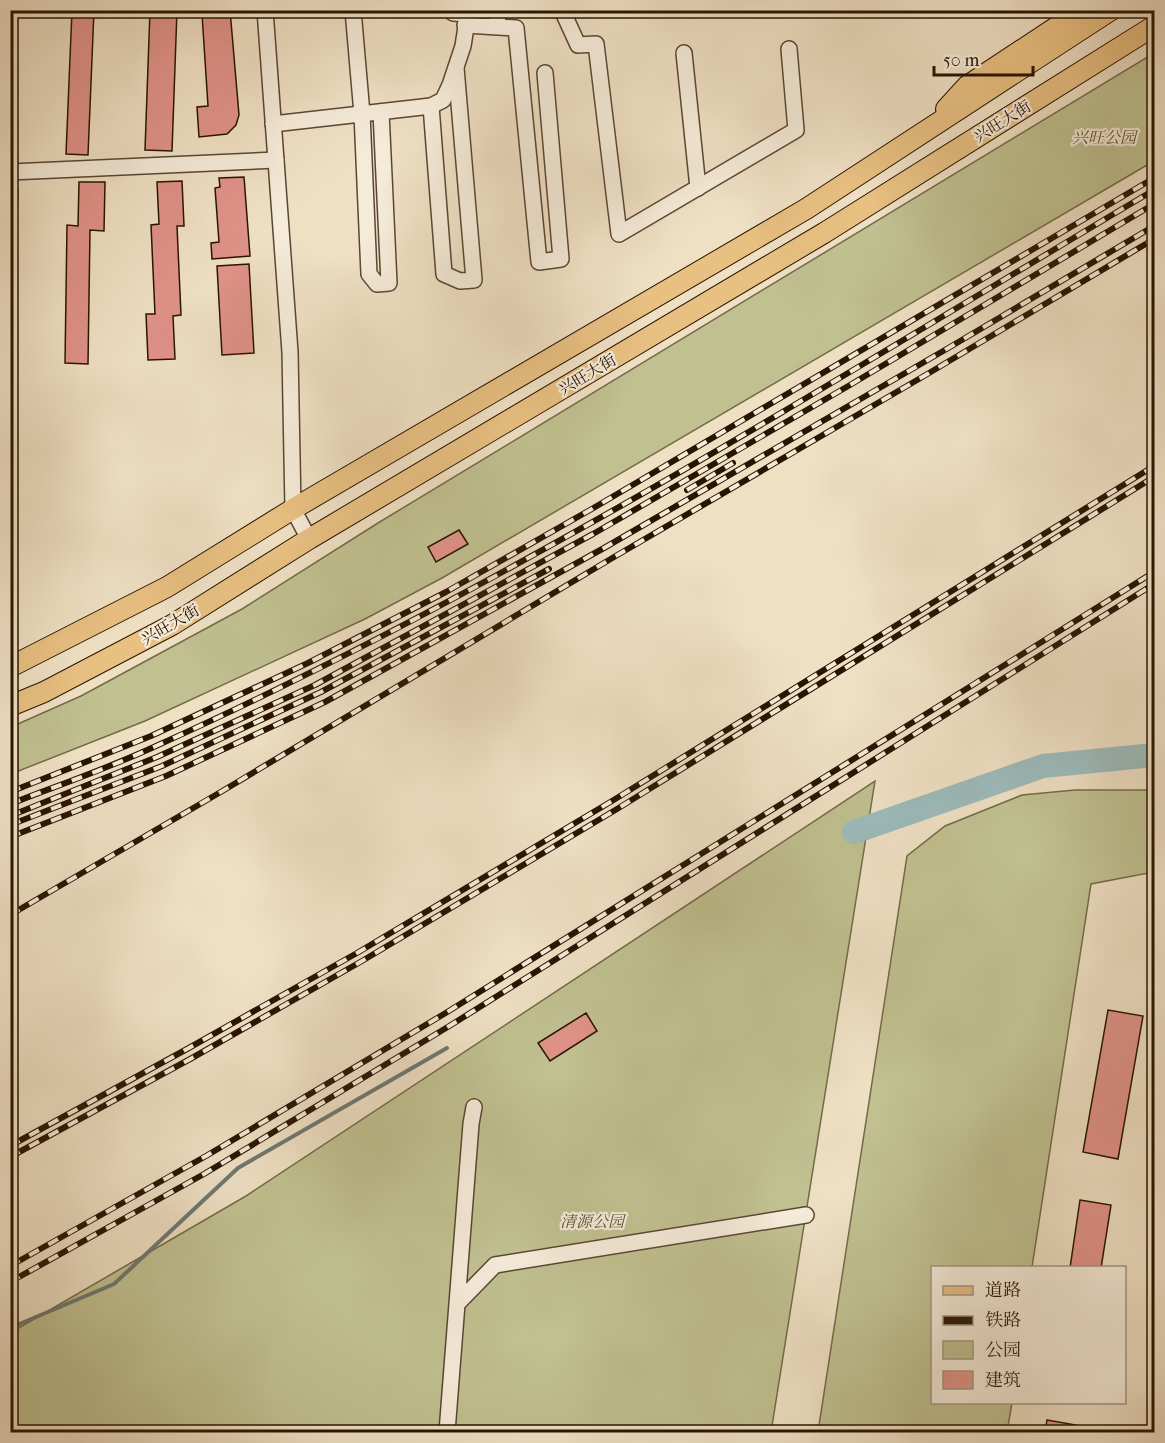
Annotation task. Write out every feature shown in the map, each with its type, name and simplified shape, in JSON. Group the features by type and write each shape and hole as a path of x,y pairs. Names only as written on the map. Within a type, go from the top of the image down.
{"main road":[{"path":"921,135 968,86 1082,10"},
{"name":"兴旺大街","path":"10,667 167,587 293,509 807,209 1111,10"},
{"name":"兴旺大街","path":"10,706 44,692 171,625 309,539 824,233 1155,26"}],"street":[{"path":"265,10 290,352 293,509 309,539"},
{"path":"353,10 362,114 369,274 377,284 389,283 381,112"},
{"path":"450,10 453,13 499,26 516,28 539,262 561,259 545,73"},
{"path":"495,10 499,26"},
{"path":"562,10 578,45 596,44 619,234 796,130 789,49"},
{"path":"273,124 431,106 443,100 463,46 468,17"},
{"path":"684,53 698,188"},
{"path":"431,106 444,274 460,281 474,280 456,68"},
{"path":"10,172 276,160"},
{"path":"447,1432 474,1107"},
{"path":"458,1303 495,1265 806,1215"}],"green space":[{"name":"兴旺公园","path":"1154,53 1154,161 442,578 365,619 145,721 11,774 11,727 81,696 242,609 378,523"},
{"name":"清源公园","path":"875,781 771,1432 11,1432 10,1333 246,1196"},
{"path":"1075,790 1154,790 1154,872 1091,884 1032,1266 931,1266 931,1404 1012,1404 1007,1432 818,1432 907,856 945,826 1022,795"}],"building":[{"path":"72,10 94,10 88,155 66,154"},
{"path":"150,10 177,10 172,151 145,150"},
{"path":"205,10 230,10 239,115 236,125 227,134 199,137 197,107 208,106 202,14"},
{"path":"244,177 250,256 212,259 211,243 219,242 215,188 220,187 219,178"},
{"path":"182,181 184,226 177,226 181,315 173,316 175,359 148,360 146,314 155,314 151,225 159,224 157,182"},
{"path":"79,182 105,182 104,231 90,230 88,364 65,363 67,225 78,226"},
{"path":"10,189 18,190 16,234 12,234 10,289"},
{"path":"249,264 254,353 222,355 217,266"},
{"path":"459,530 468,544 436,562 428,547"},
{"path":"1108,1010 1143,1016 1118,1159 1083,1152"},
{"path":"586,1013 597,1031 550,1061 538,1043"},
{"path":"1080,1200 1111,1205 1101,1266 1070,1266"},
{"path":"1047,1420 1076,1425 1075,1432 1045,1432"}],"waterway":[{"path":"854,832 1043,766 1154,755"},
{"path":"10,1328 114,1284 238,1168 447,1048"}],"railway":[{"path":"10,792 151,736 308,663 446,592 590,510 1154,178"},
{"path":"10,804 156,746 285,685 413,620 663,482 1154,190"},
{"path":"10,816 157,757 315,685 593,534 850,385 1154,204"},
{"path":"10,837 166,776 325,702 604,548 1154,226"},
{"path":"10,915 1154,239"},
{"path":"687,490 733,463"},
{"path":"10,1146 357,953 612,801 1154,466"},
{"path":"10,1157 192,1058 362,961 617,809 1154,477"},
{"path":"10,825 162,766 321,692 549,569"},
{"path":"10,1266 206,1156 444,1014 1154,572"},
{"path":"10,1282 204,1174 451,1025 1154,584"}]}
